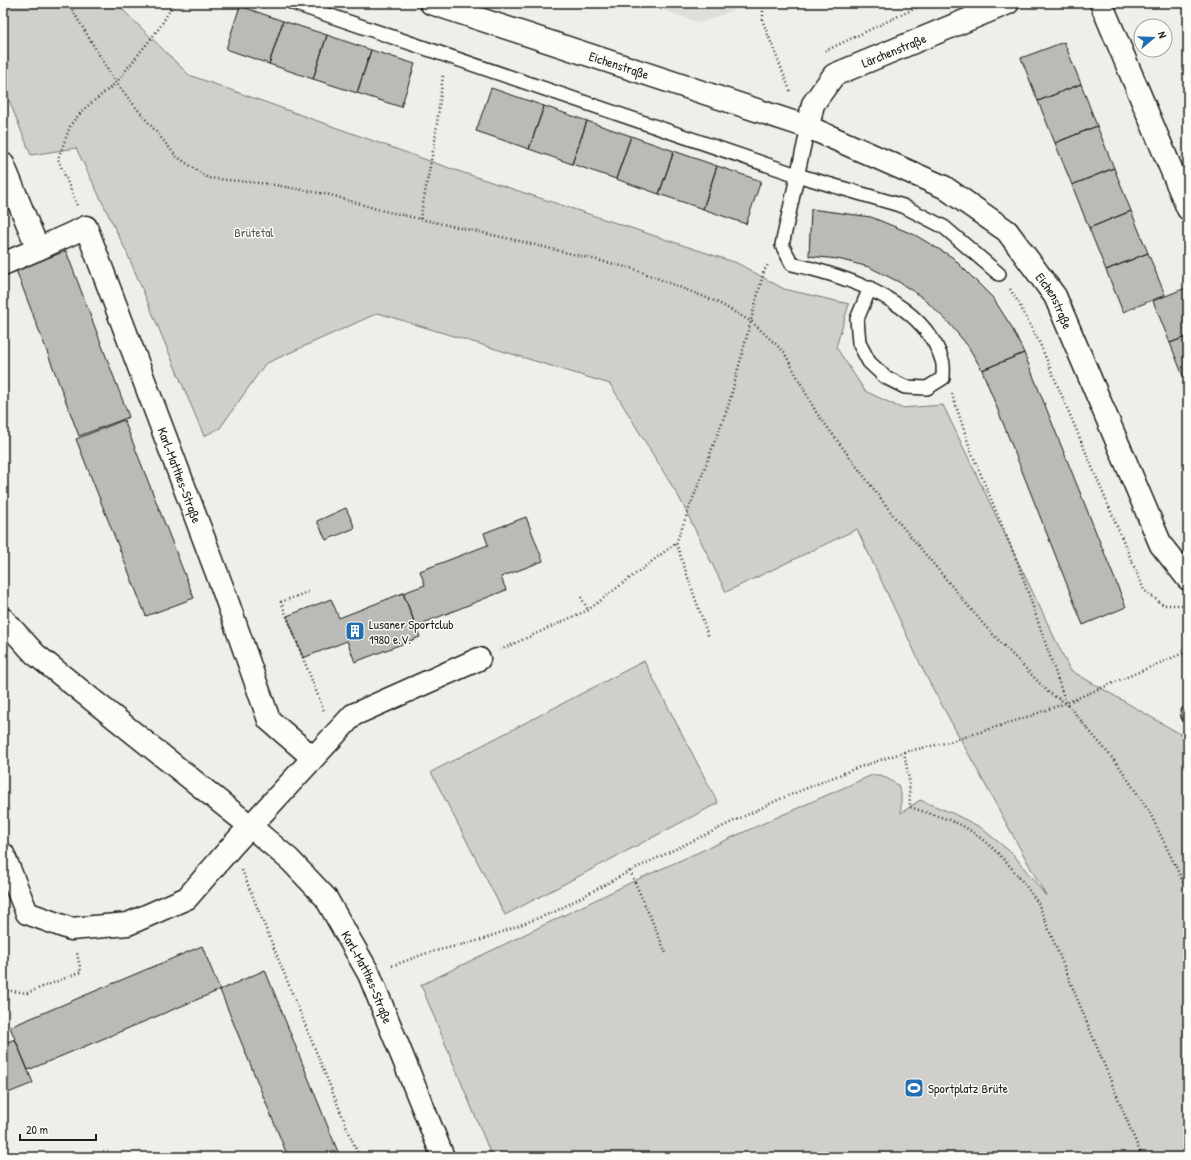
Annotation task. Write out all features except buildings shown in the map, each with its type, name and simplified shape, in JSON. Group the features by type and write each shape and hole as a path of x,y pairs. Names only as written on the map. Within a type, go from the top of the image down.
{"street":[{"name":"Eichenstraße","path":"431,3 808,127 944,186 1007,231 1055,296 1161,545 1188,579"},
{"name":"Lärchenstraße","path":"808,127 813,104 834,75 966,11 1008,3"},
{"path":"1101,3 1188,209"},
{"path":"3,164 38,249"},
{"path":"3,264 86,227"},
{"name":"Karl-Matthes-Straße","path":"86,227 224,592 268,720 312,757"},
{"name":"Karl-Matthes-Straße","path":"3,618 35,654 250,826 290,860 326,898 369,974 443,1157"},
{"path":"3,854 27,913 72,929 128,924 187,898 312,757 353,715 479,659"}],"lane":[{"path":"293,3 796,175 903,206 944,227 999,274"},
{"path":"808,127 796,175 782,245 792,264 818,270 870,288 913,317 931,335 943,361 943,378 927,388 905,387 885,377 869,362 859,343 857,320 870,288"}],"path":[{"path":"68,3 116,83 176,156 208,178 269,184 331,195 380,210 515,240 634,269 717,302 752,322 784,352 816,412 906,531 985,626 1049,693 1066,703 1119,766 1150,813 1188,892"},
{"path":"86,227 58,159 71,124 84,109 116,83 160,27 174,3"},
{"path":"763,3 763,22 790,91"},
{"path":"420,219 435,140 446,55"},
{"path":"479,659 588,610 676,543 728,407 752,322 764,271 782,245"},
{"path":"999,274 1018,302 1040,344 1144,590 1163,604 1188,605"},
{"path":"943,378 949,387 971,451 1019,566 1066,703"},
{"path":"676,543 709,638"},
{"path":"308,592 281,602 327,718 336,732"},
{"path":"581,597 588,610"},
{"path":"369,974 427,952 481,940 554,912 630,871 780,799 854,769 904,752 949,742 1021,719 1066,703 1188,652"},
{"path":"904,752 909,780 910,807 962,826 991,848 1017,874 1038,903 1142,1157"},
{"path":"232,846 359,1157"},
{"path":"630,871 666,953"},
{"path":"3,990 27,993 81,972 72,929"}],"shaded area":[{"path":"644,3 746,3 747,5 700,23"}],"green space":[{"name":"Brütetal","path":"3,3 116,3 189,75 452,169 737,263 784,289 849,304 836,347 865,391 901,408 943,405 1070,670 1182,735 1188,751 1188,1157 492,1157 421,985 634,881 872,775 881,775 898,785 901,794 901,813 920,800 952,813 980,827 1013,854 1046,896 926,676 857,529 726,592 680,499 610,384 378,313 265,364 220,428 204,436 127,253 76,148 31,155 3,85"},
{"path":"644,661 718,803 505,915 431,772"}],"place":[{"name":"Lusaner Sportclub 1980 e.V.","path":"355,631"},
{"name":"Sportplatz Brüte","path":"914,1088"}]}
